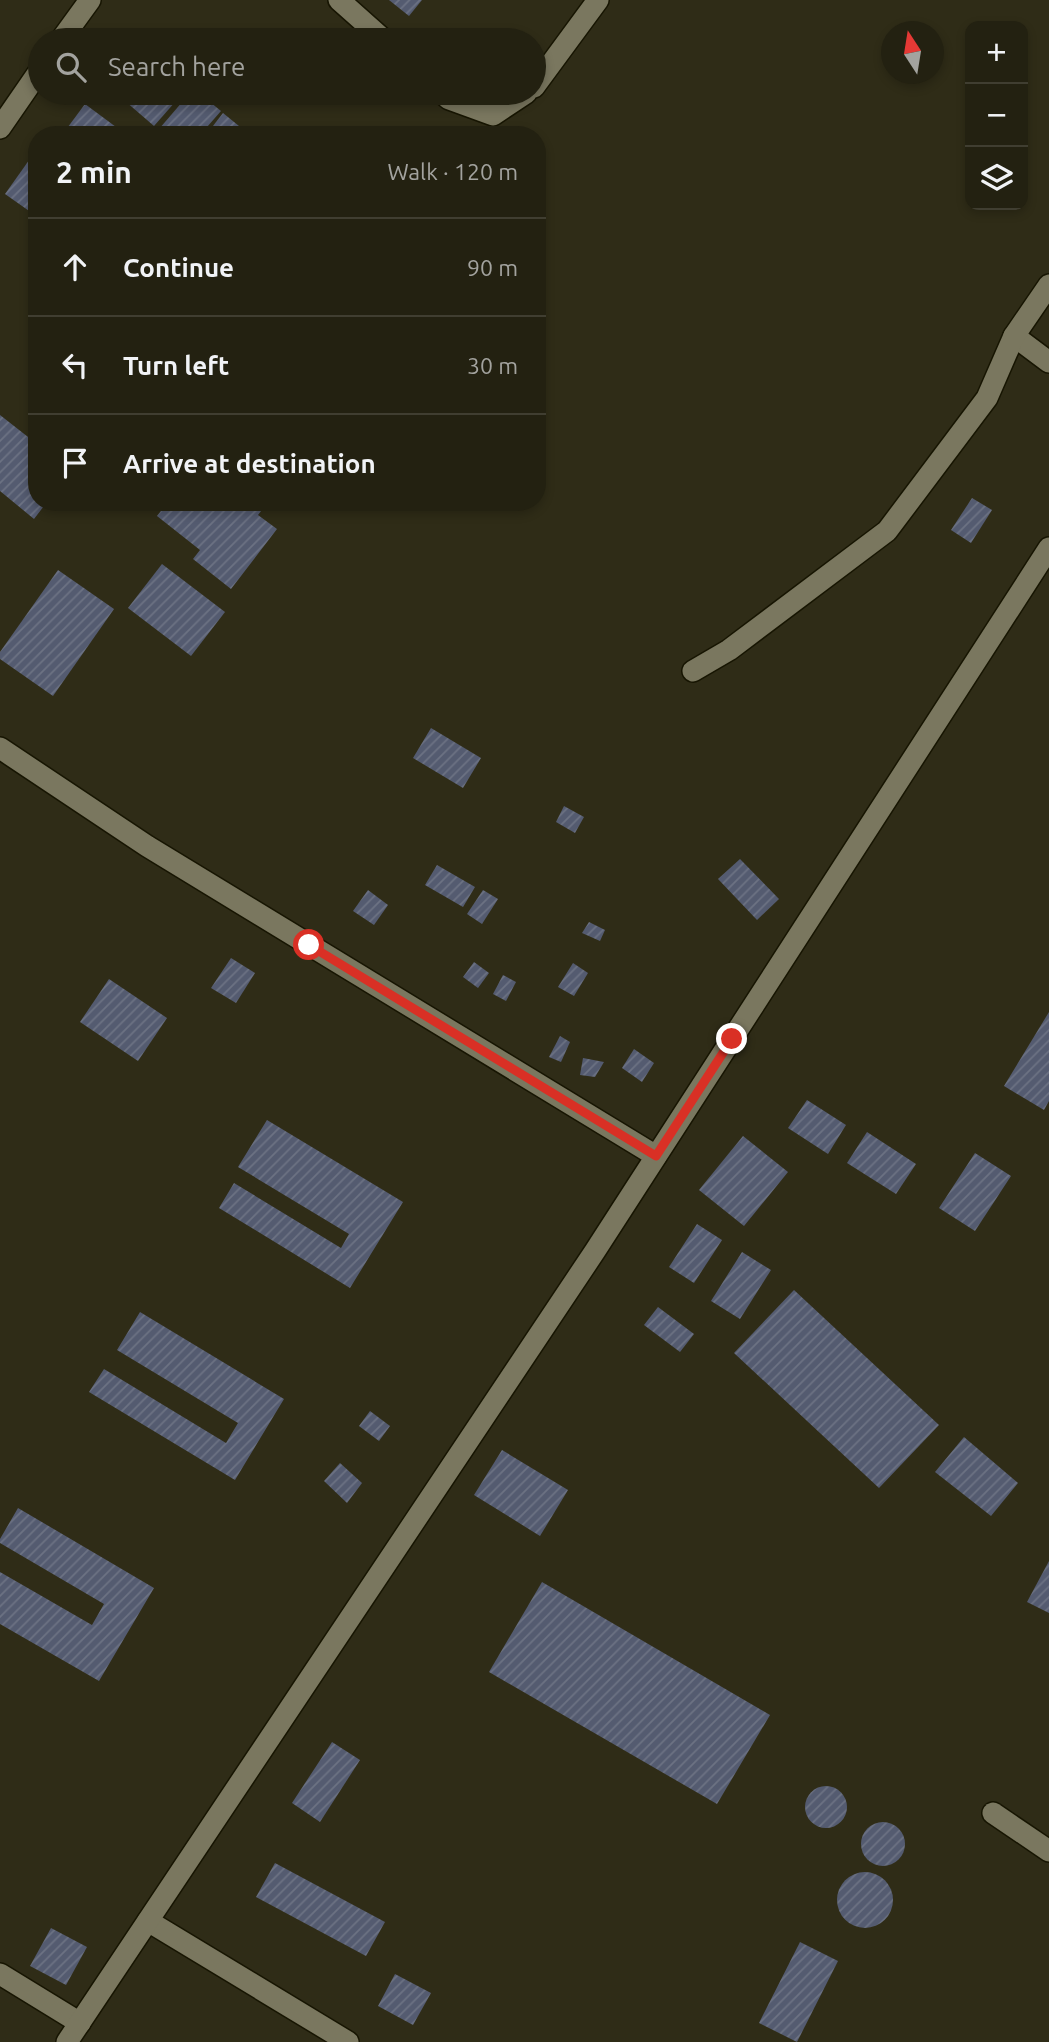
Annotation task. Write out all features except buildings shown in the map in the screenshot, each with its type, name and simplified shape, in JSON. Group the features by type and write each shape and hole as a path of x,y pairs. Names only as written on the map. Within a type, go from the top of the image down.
{"street":[{"path":"70,28 90,0"},
{"path":"339,0 370,28"},
{"path":"546,71 598,0"},
{"path":"0,128 28,87"},
{"path":"466,105 493,115 508,105"},
{"path":"693,671 729,650 887,531 987,398 1014,336 1049,285"},
{"path":"1014,336 1049,362"},
{"path":"67,2042 595,1251 1049,548"},
{"path":"0,748 147,846 656,1156"},
{"path":"993,1813 1049,1851"},
{"path":"148,1921 348,2042"},
{"path":"0,1974 80,2023"}],"route":[{"path":"309,945 656,1156 732,1039"}]}
